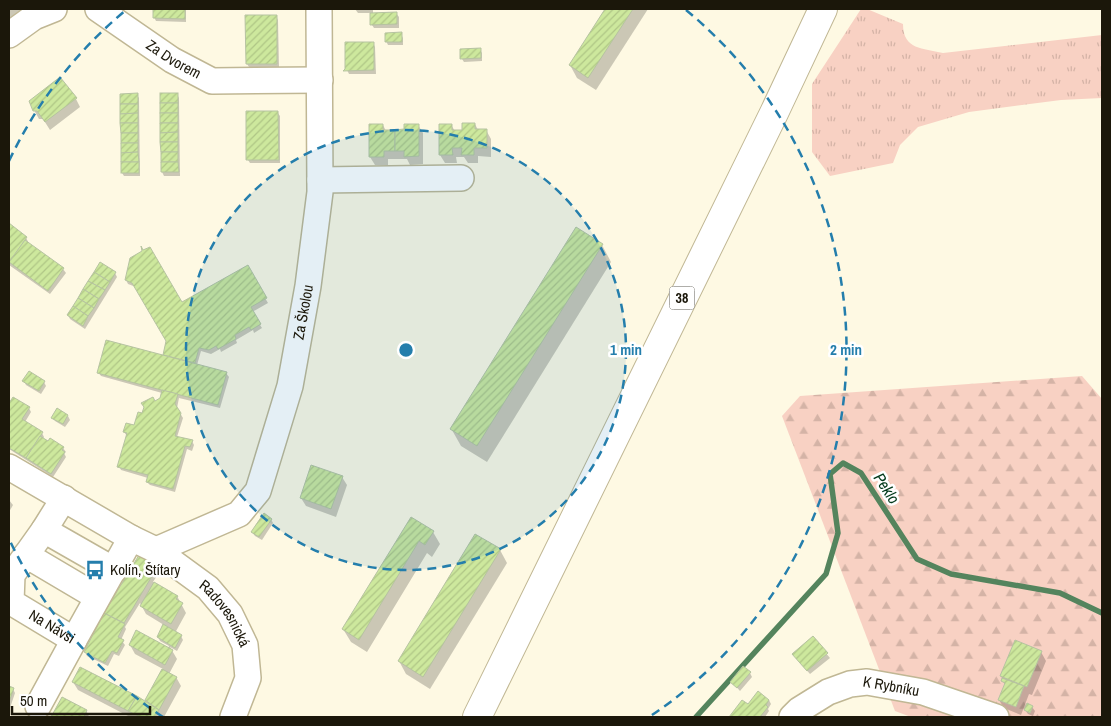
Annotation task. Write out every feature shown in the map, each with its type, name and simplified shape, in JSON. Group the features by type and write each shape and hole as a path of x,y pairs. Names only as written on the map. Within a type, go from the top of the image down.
{"main road":[{"name":"38","path":"477,717 756,147 774,114 823,9"}],"street":[{"path":"9,34 34,17 54,9"},
{"name":"Za Dvorem","path":"98,9 172,60 212,82 320,80"},
{"name":"Za Školou","path":"156,550 239,514 258,491 290,386 308,286 320,192 319,9"},
{"path":"320,180 461,178"},
{"name":"Radovesnická","path":"9,466 156,550 208,588 230,614 245,645 248,678 233,717"},
{"path":"64,498 44,530 16,567 98,597"},
{"path":"44,530 114,570"},
{"name":"Na Návsi","path":"16,567 11,602 74,640 132,538"},
{"path":"38,706 74,640"},
{"name":"K Rybníku","path":"792,717 799,710 828,692 850,684 867,682 924,692 996,717"}],"green space":[{"path":"861,9 867,9 903,24 906,39 915,46 943,53 1102,35 1102,98 1061,100 969,112 918,127 900,145 893,163 830,176 812,152 812,84"},
{"path":"1082,376 1102,399 1102,717 911,717 895,711 782,416 800,396"}],"building":[{"path":"153,9 185,9 185,19 153,18"},
{"path":"605,9 633,9 588,78 569,65"},
{"path":"397,12 397,24 370,25 370,13"},
{"path":"245,15 277,15 277,64 246,64"},
{"path":"402,32 402,42 385,42 385,33"},
{"path":"345,42 374,42 374,70 343,71 345,69"},
{"path":"481,48 481,58 460,59 460,49"},
{"path":"60,77 77,98 45,122 37,111 33,111 29,101"},
{"path":"138,93 138,104 120,104 120,94"},
{"path":"160,93 178,93 178,103 160,103"},
{"path":"160,103 178,103 178,113 160,113"},
{"path":"120,104 138,104 138,113 120,114"},
{"path":"246,111 278,111 279,160 246,160"},
{"path":"138,113 138,123 120,123 120,114"},
{"path":"160,113 178,113 178,123 160,123"},
{"path":"120,123 138,123 138,133 121,133"},
{"path":"160,123 178,123 178,132 160,133"},
{"path":"462,123 475,123 475,129 487,129 487,148 474,148 474,155 461,155 462,148 452,148 453,155 439,155 439,124 452,124 452,130 462,130"},
{"path":"369,124 383,124 383,130 395,130 395,151 384,151 384,157 369,157"},
{"path":"404,124 419,124 419,156 404,157 404,151 395,151 395,130 404,129"},
{"path":"178,132 178,142 160,142 160,133"},
{"path":"121,133 138,133 138,143 121,143"},
{"path":"160,142 178,142 178,152 161,152"},
{"path":"121,143 138,143 138,152 121,153"},
{"path":"138,152 139,162 121,162 121,153"},
{"path":"161,152 178,152 178,162 161,162"},
{"path":"121,162 139,162 139,173 121,173"},
{"path":"161,162 178,162 179,172 161,172"},
{"path":"9,223 27,237 11,260 9,258"},
{"path":"576,227 603,244 477,446 450,429"},
{"path":"25,240 64,268 48,291 9,262"},
{"path":"141,246 143,250 150,247 182,302 248,265 267,298 251,307 261,324 251,330 249,327 235,335 236,339 218,349 216,346 209,350 199,348 195,363 163,355 166,341 132,283 125,280 130,258 142,251"},
{"path":"100,262 116,272 110,282 94,272"},
{"path":"94,272 110,282 105,290 88,281"},
{"path":"88,281 105,290 99,299 83,289"},
{"path":"83,289 99,299 94,308 78,298"},
{"path":"78,298 94,308 88,316 73,306"},
{"path":"73,306 88,316 83,326 67,315"},
{"path":"106,340 227,372 218,405 97,373"},
{"path":"29,371 45,381 39,391 22,381"},
{"path":"162,390 178,394 175,404 181,413 175,436 193,440 190,447 185,446 173,489 146,482 148,475 117,467 127,433 123,432 126,423 134,425 138,412 142,413 144,407 141,403 153,397 155,401 160,398"},
{"path":"13,397 30,407 22,419 43,432 26,458 9,448 9,403"},
{"path":"57,408 68,415 63,424 51,418"},
{"path":"40,436 48,441 50,438 64,447 62,450 65,452 51,474 26,458"},
{"path":"311,465 343,476 331,509 300,498"},
{"path":"264,513 272,519 259,537 251,532"},
{"path":"411,517 434,531 425,545 419,541 359,640 342,629"},
{"path":"475,534 501,549 423,677 398,661"},
{"path":"139,555 158,566 124,623 104,613"},
{"path":"154,582 178,596 176,599 183,603 171,624 140,606"},
{"path":"104,613 125,624 118,637 124,640 117,653 112,651 105,663 84,652"},
{"path":"163,624 182,635 175,648 157,637"},
{"path":"136,630 173,650 165,665 129,645"},
{"path":"813,636 828,653 807,671 792,654"},
{"path":"1015,640 1042,651 1027,687 1000,676"},
{"path":"743,666 751,672 737,688 730,682"},
{"path":"80,667 137,696 128,711 72,682"},
{"path":"162,669 177,677 159,710 145,700"},
{"path":"1002,678 1024,686 1016,707 998,700 1005,683 1001,681"},
{"path":"9,686 14,688 9,702"},
{"path":"758,691 769,700 766,705 768,707 760,717 729,717 742,700 748,704"},
{"path":"137,696 159,710 155,717 141,717 128,711"},
{"path":"62,697 87,710 84,717 51,717"},
{"path":"1027,703 1033,706 1030,713 1024,710"}],"waterway":[{"name":"Peklo","path":"696,717 826,574 838,533 830,474 843,463 861,473 917,559 951,574 1060,593 1102,613"}],"place":[{"name":"Kolín, Štítary","path":"95,570"}]}
